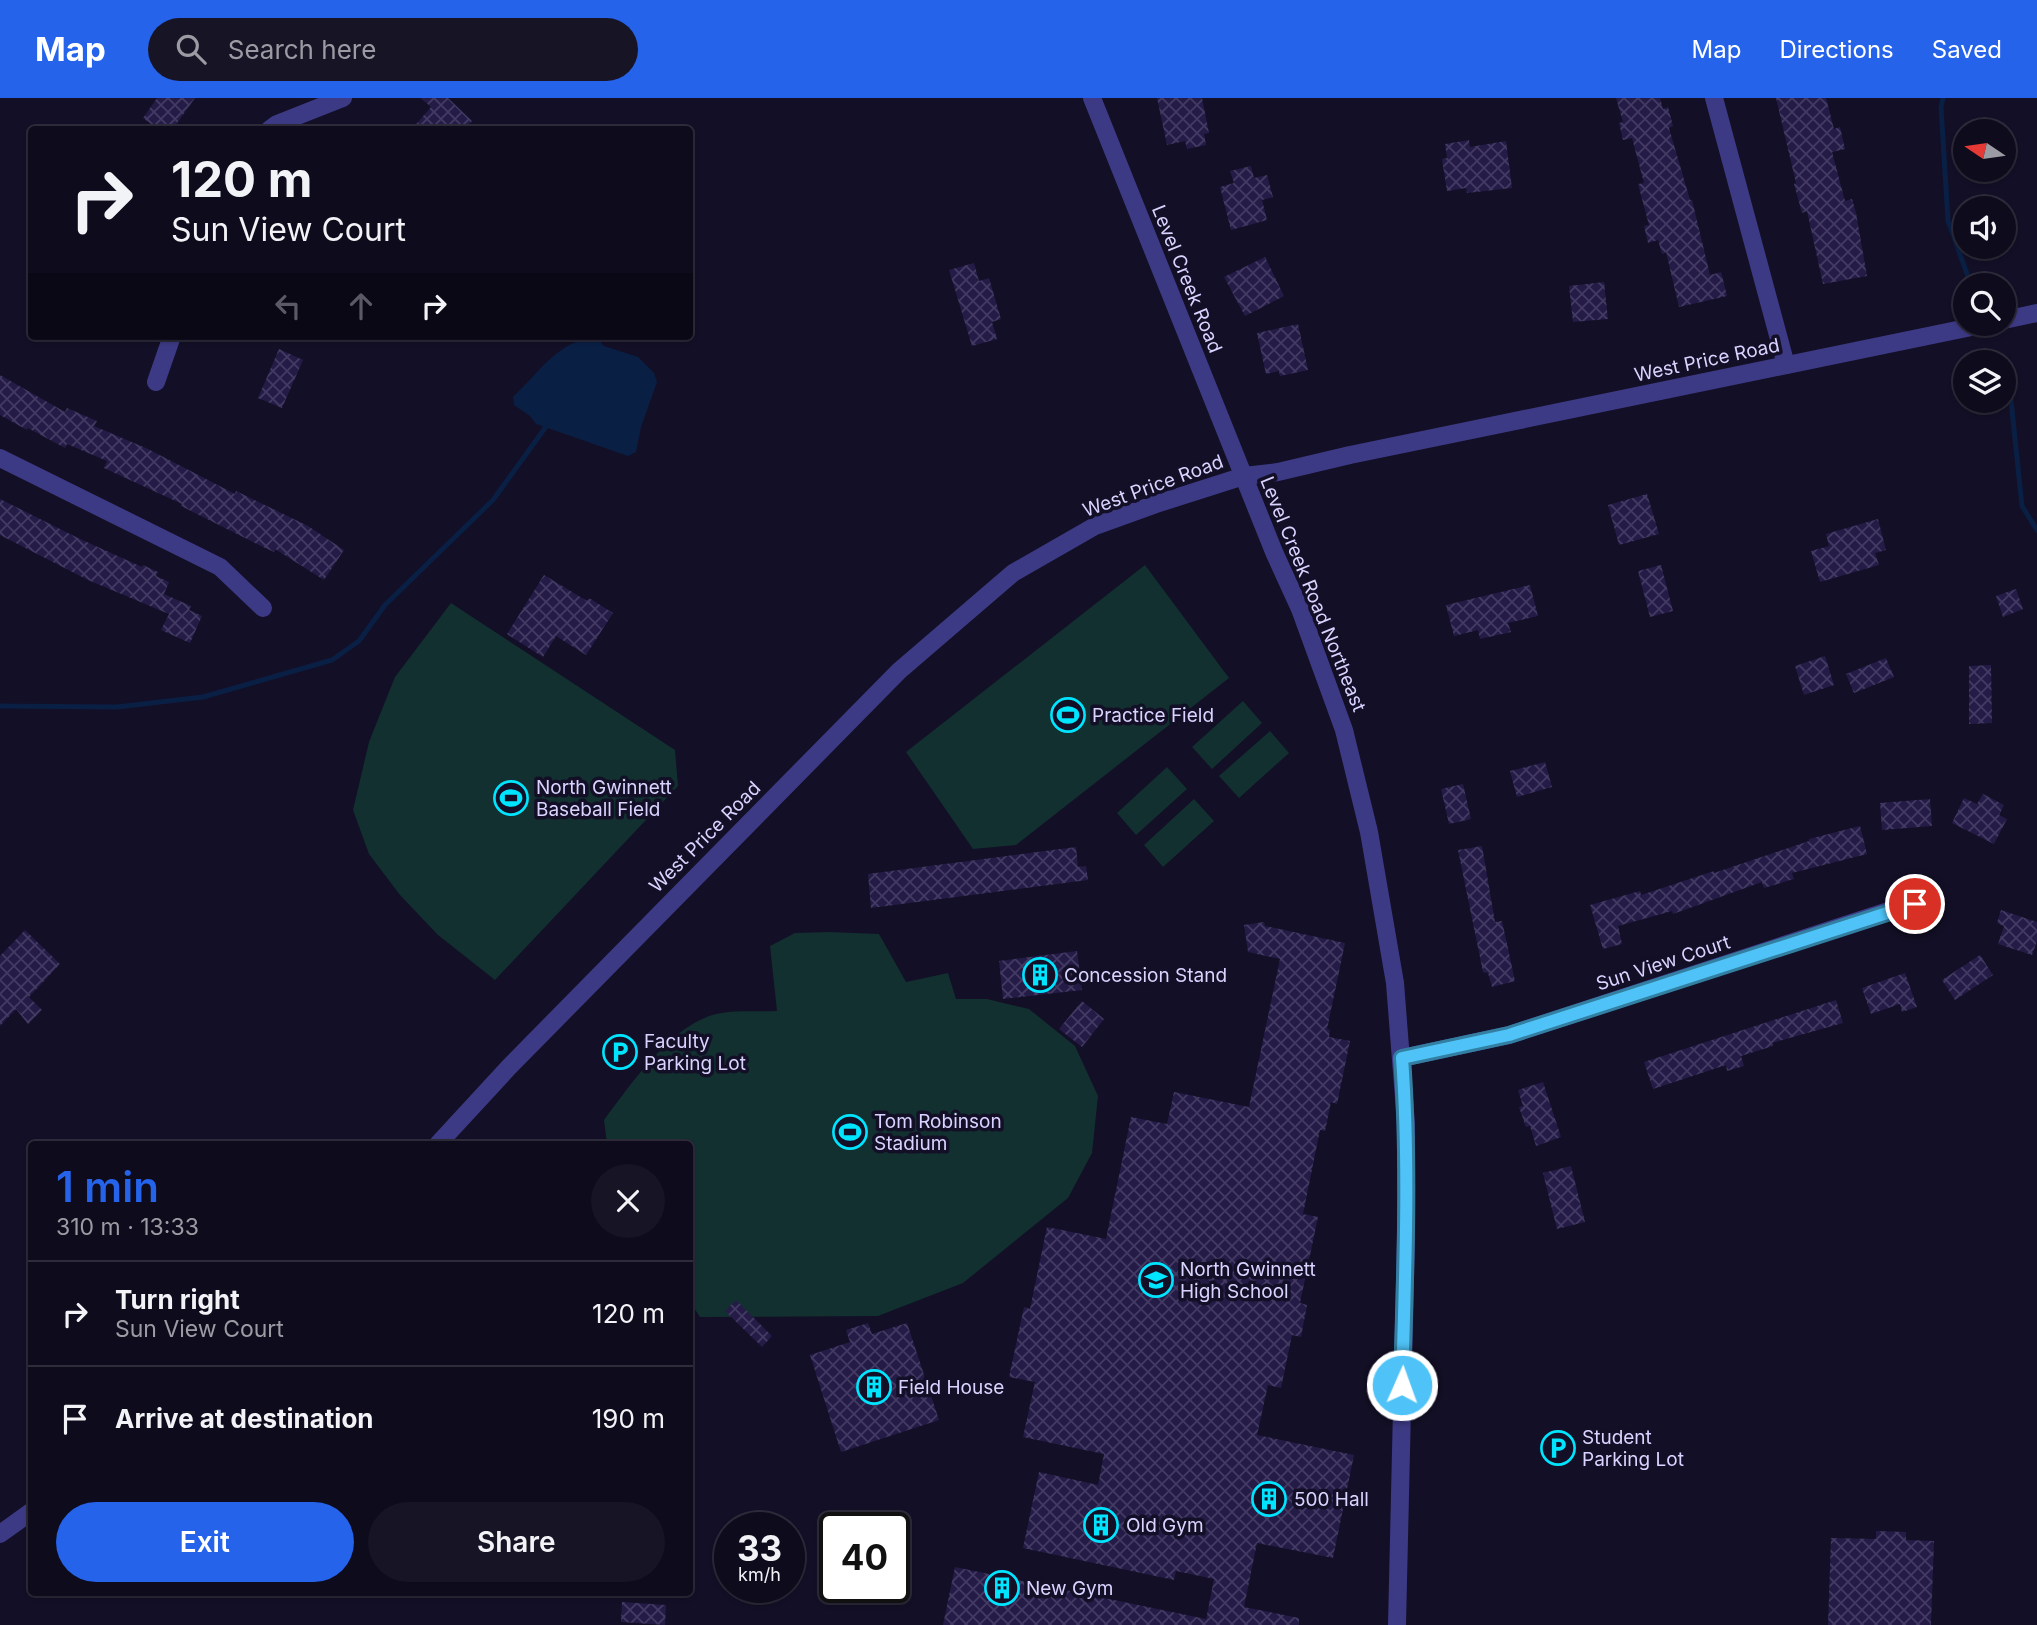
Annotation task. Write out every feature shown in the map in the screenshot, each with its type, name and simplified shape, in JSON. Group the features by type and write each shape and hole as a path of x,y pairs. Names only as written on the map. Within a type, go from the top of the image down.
{"street":[{"path":"274,126 343,98"},
{"name":"Level Creek Road","path":"1092,98 1244,476"},
{"path":"1714,98 1786,365"},
{"path":"2016,317 2037,313"},
{"name":"West Price Road","path":"441,1141 509,1067 899,671 1013,573 1096,526 1244,476 1278,472 1953,331"},
{"path":"156,382 171,340"},
{"path":"0,458 220,567 263,608"},
{"name":"Level Creek Road Northeast","path":"1244,476 1300,609 1344,730 1369,832 1395,983 1406,1124 1397,1625"},
{"name":"Sun View Court","path":"1402,1058 1509,1035 1934,896"},
{"path":"0,1534 28,1514"}],"green space":[{"name":"Practice Field","path":"1145,565 1229,678 1016,845 973,849 906,752"},
{"name":"North Gwinnett Baseball Field","path":"451,603 675,750 678,786 495,980 438,935 400,895 369,854 353,810 369,742 395,677"},
{"path":"1243,701 1262,723 1212,769 1192,747"},
{"path":"1270,731 1289,753 1239,798 1219,776"},
{"path":"1167,767 1187,789 1136,835 1117,813"},
{"path":"1194,799 1214,821 1163,867 1144,845"},
{"name":"Tom Robinson Stadium","path":"795,933 879,934 906,982 948,973 956,999 987,999 1029,1009 1075,1046 1098,1096 1092,1153 1068,1198 963,1283 878,1316 700,1317 693,1306 693,1141 607,1141 604,1120 656,1055 688,1027 722,1013 777,1011 770,946"}],"water":[{"path":"598,340 604,346 638,357 654,373 657,382 641,427 636,452 628,456 536,424 530,416 514,405 513,397 548,361 579,341"}],"building":[{"path":"157,98 195,98 175,126 154,126 143,118"},
{"path":"421,98 448,98 472,121 467,126 414,126 431,107"},
{"path":"1157,98 1202,98 1209,133 1204,134 1206,145 1187,149 1185,141 1167,145"},
{"path":"1616,98 1660,98 1663,109 1668,107 1673,126 1669,128 1692,200 1710,275 1721,272 1727,296 1679,307 1666,252 1662,254 1658,240 1648,243 1644,226 1649,225 1638,184 1644,183 1632,138 1623,140 1619,123 1623,122"},
{"path":"1776,98 1826,98 1834,129 1840,127 1845,149 1832,152 1845,201 1852,199 1856,213 1867,276 1823,284 1807,211 1802,213 1794,184 1796,183"},
{"path":"1469,140 1470,147 1506,141 1512,188 1467,193 1466,188 1447,191 1442,159 1447,158 1445,144"},
{"path":"1251,166 1254,178 1267,175 1273,197 1262,200 1267,220 1231,230 1220,187 1234,183 1230,171"},
{"path":"1265,257 1284,296 1245,316 1224,277"},
{"path":"974,263 979,281 989,278 1001,319 992,322 997,339 972,346 949,270"},
{"path":"1604,282 1608,319 1573,322 1569,286"},
{"path":"1298,324 1308,370 1280,376 1279,371 1266,374 1257,333"},
{"path":"279,349 303,360 282,408 258,398"},
{"path":"0,375 65,412 67,408 97,421 94,426 308,526 344,550 324,580 275,549 274,552 263,547 181,506 182,504 104,468 107,461 67,444 65,448 28,428 27,430 0,415"},
{"path":"1647,494 1659,534 1619,545 1608,505"},
{"path":"0,499 78,538 158,572 156,576 169,582 164,594 191,606 189,610 202,616 190,643 161,630 169,614 88,580 0,535"},
{"path":"1878,519 1886,550 1875,553 1879,565 1820,582 1811,551 1829,546 1826,534"},
{"path":"1661,565 1673,611 1650,617 1638,571"},
{"path":"544,575 613,613 586,655 556,636 543,657 507,634"},
{"path":"1530,585 1538,616 1508,623 1511,632 1480,639 1478,630 1454,636 1446,605"},
{"path":"2016,589 2023,609 2003,617 1996,596"},
{"path":"1825,656 1834,685 1804,695 1795,666"},
{"path":"1886,658 1894,677 1854,693 1846,674"},
{"path":"1991,665 1992,723 1969,724 1969,666"},
{"path":"1545,762 1552,787 1517,797 1510,771"},
{"path":"1463,784 1471,819 1449,824 1441,789"},
{"path":"1983,794 2004,805 1999,815 2007,819 1994,844 1952,823 1964,798 1977,804"},
{"path":"1930,799 1932,826 1882,830 1880,803"},
{"path":"1860,826 1867,854 1792,873 1794,879 1764,888 1762,882 1673,914 1672,911 1618,926 1622,944 1603,949 1590,905 1640,891 1641,895 1714,873 1809,839"},
{"path":"1482,846 1495,922 1502,921 1515,981 1492,987 1488,973 1483,972 1458,850"},
{"path":"1076,847 1078,867 1086,866 1088,880 871,908 868,874"},
{"path":"2001,910 2037,922 2037,941 2032,955 1998,944 2004,926 1997,923"},
{"name":"North Gwinnett High School","path":"1264,922 1265,926 1345,943 1327,1029 1330,1030 1329,1037 1350,1041 1337,1104 1331,1102 1325,1131 1320,1130 1303,1214 1318,1217 1300,1303 1307,1305 1301,1337 1292,1335 1281,1388 1268,1385 1257,1435 1354,1455 1333,1558 1257,1543 1244,1607 1299,1618 1299,1625 1205,1625 1214,1579 1176,1571 1174,1580 1023,1548 1039,1472 1098,1485 1104,1454 1023,1437 1035,1382 1009,1377 1024,1307 1030,1309 1047,1227 1106,1239 1131,1117 1167,1124 1174,1092 1249,1107 1280,959 1248,952 1244,925"},
{"path":"25,930 60,964 29,997 42,1010 28,1024 16,1009 0,1026 0,956"},
{"name":"Concession Stand","path":"1077,951 1082,990 1003,999 999,961"},
{"path":"1980,955 1993,975 1955,1000 1942,980"},
{"path":"1905,973 1917,1007 1902,1012 1900,1004 1871,1014 1862,988"},
{"path":"1836,1000 1843,1023 1772,1043 1773,1046 1741,1056 1744,1066 1727,1071 1726,1065 1653,1089 1644,1062"},
{"path":"1082,1001 1104,1019 1082,1047 1059,1029"},
{"path":"1543,1082 1561,1137 1536,1146 1530,1126 1526,1127 1519,1107 1523,1106 1518,1090"},
{"path":"1571,1166 1585,1222 1557,1229 1543,1173"},
{"path":"736,1300 772,1336 762,1347 725,1311"},
{"name":"Field House","path":"868,1323 872,1334 907,1323 939,1420 841,1452 810,1355 850,1342 846,1330"},
{"path":"1876,1531 1906,1532 1906,1540 1934,1541 1931,1625 1828,1625 1831,1538 1876,1539"},
{"name":"New Gym","path":"955,1567 1206,1619 1205,1625 943,1625"},
{"path":"622,1602 666,1605 665,1625 621,1622"}],"waterway":[{"path":"1943,98 1941,107 1948,221 1967,273"},
{"path":"2012,413 2022,506 2037,530"},
{"path":"0,706 117,707 203,697 332,660 359,641 385,605 493,500 545,428"}],"place":[{"name":"Practice Field","path":"1068,715"},
{"name":"North Gwinnett Baseball Field","path":"511,798"},
{"name":"Concession Stand","path":"1040,975"},
{"name":"Faculty Parking Lot","path":"620,1052"},
{"name":"Tom Robinson Stadium","path":"850,1132"},
{"name":"North Gwinnett High School","path":"1156,1280"},
{"name":"Field House","path":"874,1387"},
{"name":"Student Parking Lot","path":"1558,1448"},
{"name":"500 Hall","path":"1269,1499"},
{"name":"Old Gym","path":"1101,1525"},
{"name":"New Gym","path":"1002,1588"}],"route":[{"path":"1402,1385 1406,1235 1406,1124 1402,1058 1509,1035 1915,904"}]}
